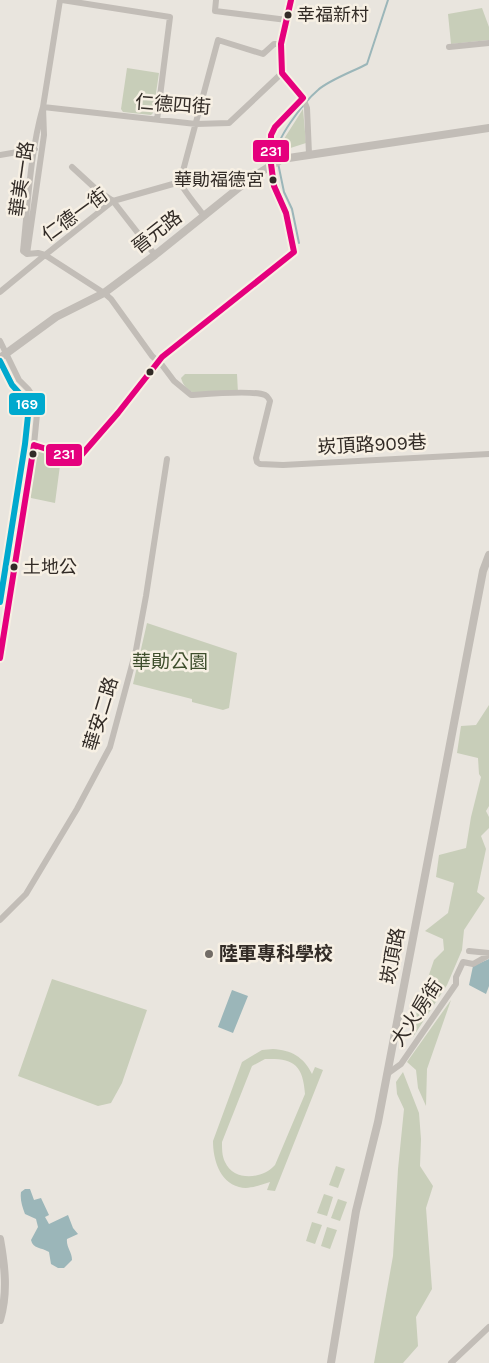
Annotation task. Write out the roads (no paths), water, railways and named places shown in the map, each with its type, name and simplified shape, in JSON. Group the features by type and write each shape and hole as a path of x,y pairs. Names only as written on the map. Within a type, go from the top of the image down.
{"street":[{"path":"61,0 170,17 157,120"},
{"name":"華美一路","path":"27,254 23,251 28,193 37,129 43,107 61,0"},
{"path":"216,0 215,11 287,20"},
{"path":"291,0 281,44 282,74 303,98 307,108 310,154"},
{"path":"204,216 190,196 180,186 180,182 218,40 263,54 274,44 281,44"},
{"path":"449,47 489,43"},
{"name":"仁德四街","path":"43,107 196,124 229,123 282,74"},
{"path":"34,445 78,459 162,357 294,252 286,213 274,186 271,164 271,135 275,127 303,98"},
{"name":"華美一路","path":"27,254 44,135 43,107"},
{"name":"晉元路","path":"2,356 56,317 104,293 271,164 282,159 310,154 489,128"},
{"path":"0,155 35,149"},
{"path":"72,167 97,190 113,200 155,255"},
{"name":"仁德一街","path":"0,292 113,200 180,182"},
{"name":"仁德一街","path":"27,254 38,252 45,255 111,299 139,340 174,381 191,395 243,393 264,394 268,397 270,401 256,462"},
{"path":"0,341 2,356 38,404 34,445 0,658"},
{"name":"崁頂路909巷","path":"256,462 260,464 283,465 489,454"},
{"name":"華安二路","path":"0,920 26,894 77,809 110,747 138,641 167,459"},
{"name":"崁頂路","path":"331,1363 356,1211 378,1122 482,571 489,555"},
{"path":"469,951 489,954"},
{"name":"大火房街","path":"387,1074 401,1064 456,984 456,977 463,962 472,964 489,954"},
{"path":"0,1239 4,1265 5,1292 0,1317"},
{"path":"451,1363 489,1326"}],"water":[{"path":"489,959 489,986 486,994 469,985 473,966"},
{"path":"232,990 248,996 233,1033 218,1027"},
{"path":"25,1189 30,1189 34,1200 41,1198 49,1215 45,1217 49,1224 68,1215 73,1228 78,1234 67,1239 72,1260 64,1268 58,1268 51,1264 49,1252 32,1243 31,1240 38,1227 36,1219 25,1214 21,1192"}],"waterway":[{"path":"276,159 276,152 284,133 312,95 328,83 367,64 388,0"},
{"path":"278,163 284,192 292,209 299,243"}],"place":[{"name":"幸福新村","path":"288,15"},
{"name":"華勛福德宮","path":"273,180"},
{"name":"土地公","path":"14,567"},
{"name":"陸軍專科學校","path":"209,954"}],"park label":[{"name":"華勛公園","path":"170,662"}]}
